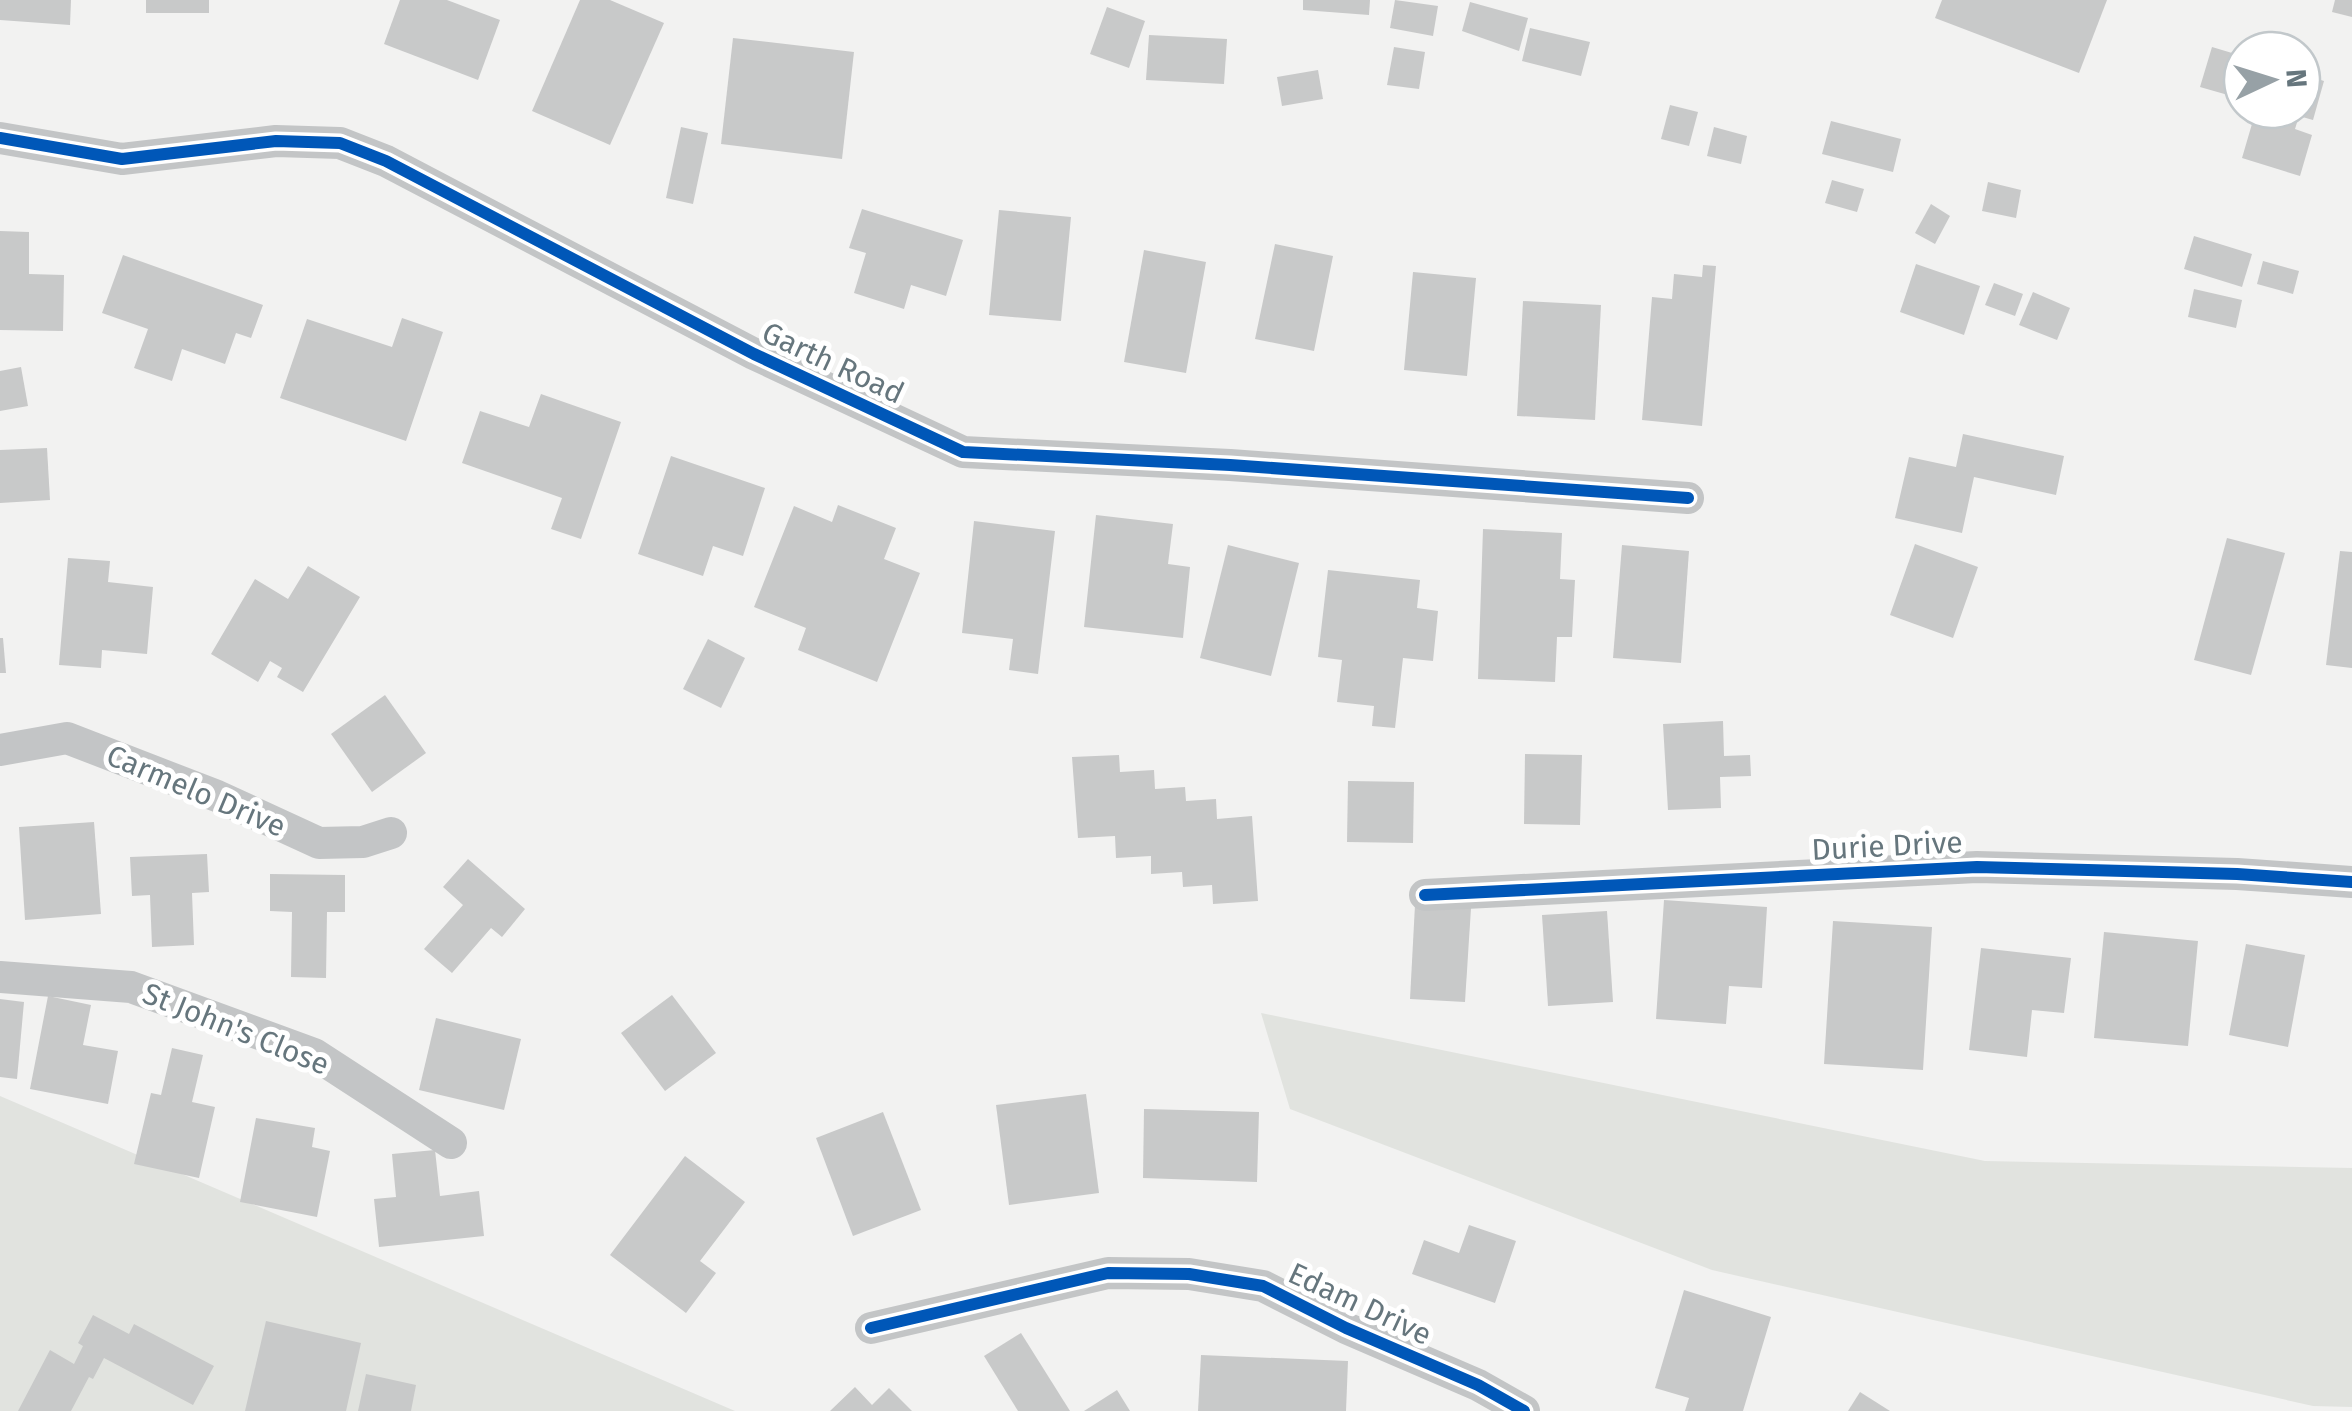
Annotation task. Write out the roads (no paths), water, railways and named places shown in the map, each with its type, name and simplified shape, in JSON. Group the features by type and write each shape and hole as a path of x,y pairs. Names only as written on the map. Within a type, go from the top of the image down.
{"street":[{"name":"Garth Road","path":"0,138 122,159 276,141 340,144 386,160 754,354 963,452 1230,464 1688,498"},
{"name":"Carmelo Drive","path":"0,750 67,738 217,796 319,843 362,842 391,833"},
{"name":"Durie Drive","path":"1425,895 1977,867 2237,874 2352,882"},
{"name":"St John's Close","path":"0,978 132,987 278,1040 314,1054 451,1143"},
{"name":"Edam Drive","path":"871,1328 1108,1273 1189,1274 1263,1286 1346,1328 1478,1385 1524,1411"}]}
